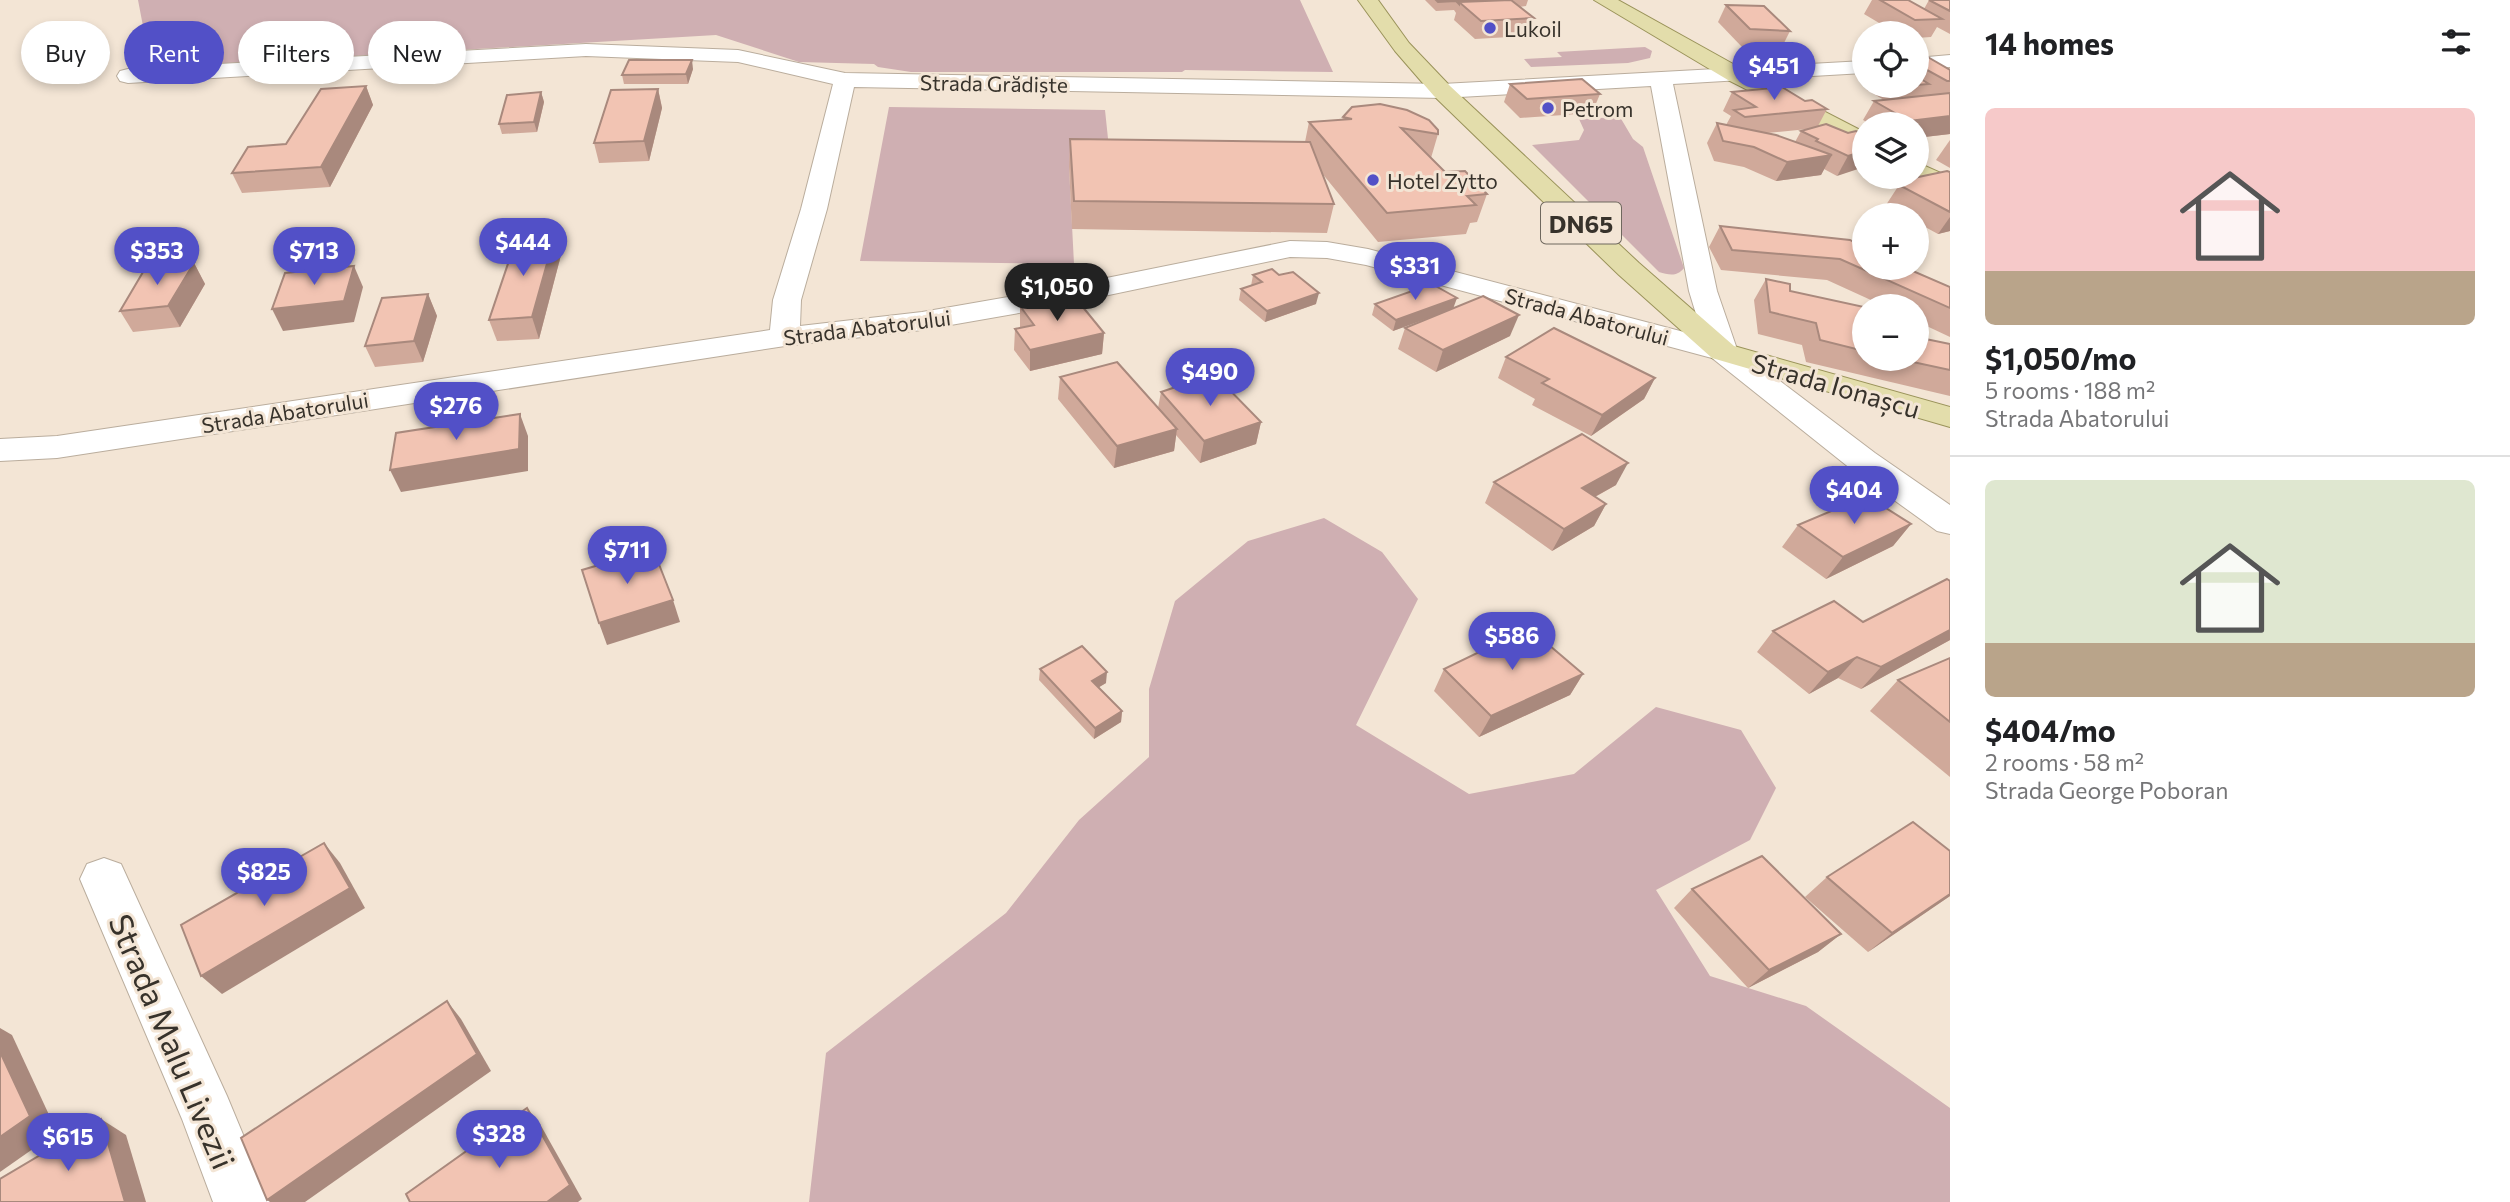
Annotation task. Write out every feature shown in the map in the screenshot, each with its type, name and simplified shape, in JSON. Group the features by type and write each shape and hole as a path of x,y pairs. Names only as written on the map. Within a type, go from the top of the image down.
{"main road":[{"name":"DN65","path":"1368,0 1402,47 1442,91 1629,269 1723,352"},
{"path":"1604,0 1736,75 1852,136"},
{"path":"1929,176 1950,187"},
{"name":"Strada Ionașcu","path":"1723,352 1950,417"}],"street":[{"name":"Strada Grădiște","path":"224,71 586,50 738,56 845,80 1442,91 1852,68"},
{"path":"1929,63 1950,61"},
{"path":"1661,79 1703,291 1723,352 1863,461 1950,522"},
{"path":"785,337 787,300 814,209 845,80"},
{"name":"Strada Abatorului","path":"0,450 71,445 785,337 922,321 1042,300 1290,249 1327,250 1368,257 1723,352"},
{"name":"Strada Malu Livezii","path":"104,880 208,1115 242,1202"}],"shaded area":[{"path":"138,0 1300,0 1333,72 911,72 874,64 799,62 716,35 466,50 466,21 368,21 368,55 354,56 354,21 238,21 238,63 224,64 224,21 142,21"},
{"path":"1645,47 1652,51 1650,58 1628,63 1531,67 1524,59 1562,57 1557,52"},
{"path":"889,107 1105,110 1111,167 1069,167 1074,264 860,261"},
{"path":"1620,117 1633,139 1643,147 1684,268 1676,274 1659,272 1532,145 1579,140 1584,130 1579,119"},
{"path":"1324,518 1382,552 1418,599 1356,725 1469,794 1574,774 1656,707 1741,730 1776,788 1750,840 1656,890 1710,976 1806,1006 1950,1108 1950,1202 809,1202 826,1053 1006,913 1079,820 1149,757 1149,689 1175,601 1248,541"}],"building":[{"path":"1436,0 1486,1 1459,4 1456,1"},
{"path":"1511,0 1534,18 1481,21 1459,2"},
{"path":"1880,0 1908,0 1942,19 1915,20"},
{"path":"1929,0 1950,0 1950,11"},
{"path":"1726,5 1764,6 1790,31 1750,29"},
{"path":"1929,58 1950,70 1950,81 1929,71"},
{"path":"629,60 692,60 686,74 622,75"},
{"path":"1582,79 1600,94 1527,99 1510,84"},
{"path":"366,86 321,167 232,173 248,147 286,144 321,89"},
{"path":"1782,87 1805,101 1812,100 1827,109 1745,117 1734,110 1756,107 1732,92"},
{"path":"658,89 644,141 594,143 611,90"},
{"path":"541,92 534,122 499,124 507,95"},
{"path":"1950,93 1950,116 1929,119 1929,112 1893,112 1874,101 1929,98 1929,95"},
{"path":"1380,104 1407,110 1429,120 1438,130 1438,134 1401,128 1445,172 1465,171 1487,194 1467,196 1476,205 1387,213 1309,122 1352,119 1343,117 1352,107"},
{"path":"1717,123 1776,135 1832,155 1787,162 1754,147 1723,141"},
{"path":"1826,124 1848,133 1852,132 1852,155 1848,156 1801,131"},
{"path":"1070,139 1310,142 1334,204 1074,201"},
{"path":"1950,172 1950,212 1907,189 1929,189 1929,175"},
{"path":"1720,226 1850,240 1852,264 1840,259 1732,250"},
{"path":"555,235 532,317 489,320 517,237"},
{"path":"194,263 168,306 120,311 146,267"},
{"path":"354,266 344,301 272,309 285,273"},
{"path":"1272,269 1279,275 1293,272 1319,293 1267,311 1241,289 1262,282 1253,275"},
{"path":"1929,278 1950,287 1950,308 1929,299 1929,294 1919,294 1887,280"},
{"path":"1766,279 1790,284 1790,291 1852,304 1852,348 1820,340 1816,323 1770,312"},
{"path":"1432,284 1457,298 1396,320 1375,304"},
{"path":"428,294 414,341 365,346 382,298"},
{"path":"1073,295 1104,333 1030,350 1015,329 1034,325 1020,306"},
{"path":"1483,296 1519,315 1443,350 1405,328"},
{"path":"1554,328 1655,378 1602,415 1542,383 1549,379 1506,357"},
{"path":"1929,340 1950,344 1950,370 1929,365"},
{"path":"1117,362 1177,429 1117,446 1060,377"},
{"path":"1214,374 1261,422 1204,441 1161,392"},
{"path":"520,414 519,449 390,470 396,433"},
{"path":"1582,434 1628,463 1582,488 1606,504 1564,529 1494,482"},
{"path":"1867,496 1911,524 1843,557 1798,525"},
{"path":"653,549 673,600 599,623 582,570"},
{"path":"1947,579 1950,581 1950,630 1881,667 1857,657 1828,672 1773,631 1834,601 1863,622"},
{"path":"1529,628 1583,674 1491,716 1444,669"},
{"path":"1082,646 1107,672 1092,681 1122,711 1095,728 1040,669"},
{"path":"1950,658 1950,722 1898,680"},
{"path":"1913,822 1950,851 1950,894 1892,933 1827,877"},
{"path":"324,843 350,888 201,976 181,925"},
{"path":"1762,856 1841,934 1769,970 1692,889"},
{"path":"447,1001 477,1054 267,1200 241,1138"},
{"path":"0,1052 30,1116 0,1137"},
{"path":"527,1108 570,1185 547,1202 410,1202 406,1194"},
{"path":"101,1119 125,1202 0,1202 0,1179"}],"place":[{"name":"Lukoil","path":"1490,28"},
{"name":"Petrom","path":"1548,108"},
{"name":"Hotel Zytto","path":"1373,180"}]}
